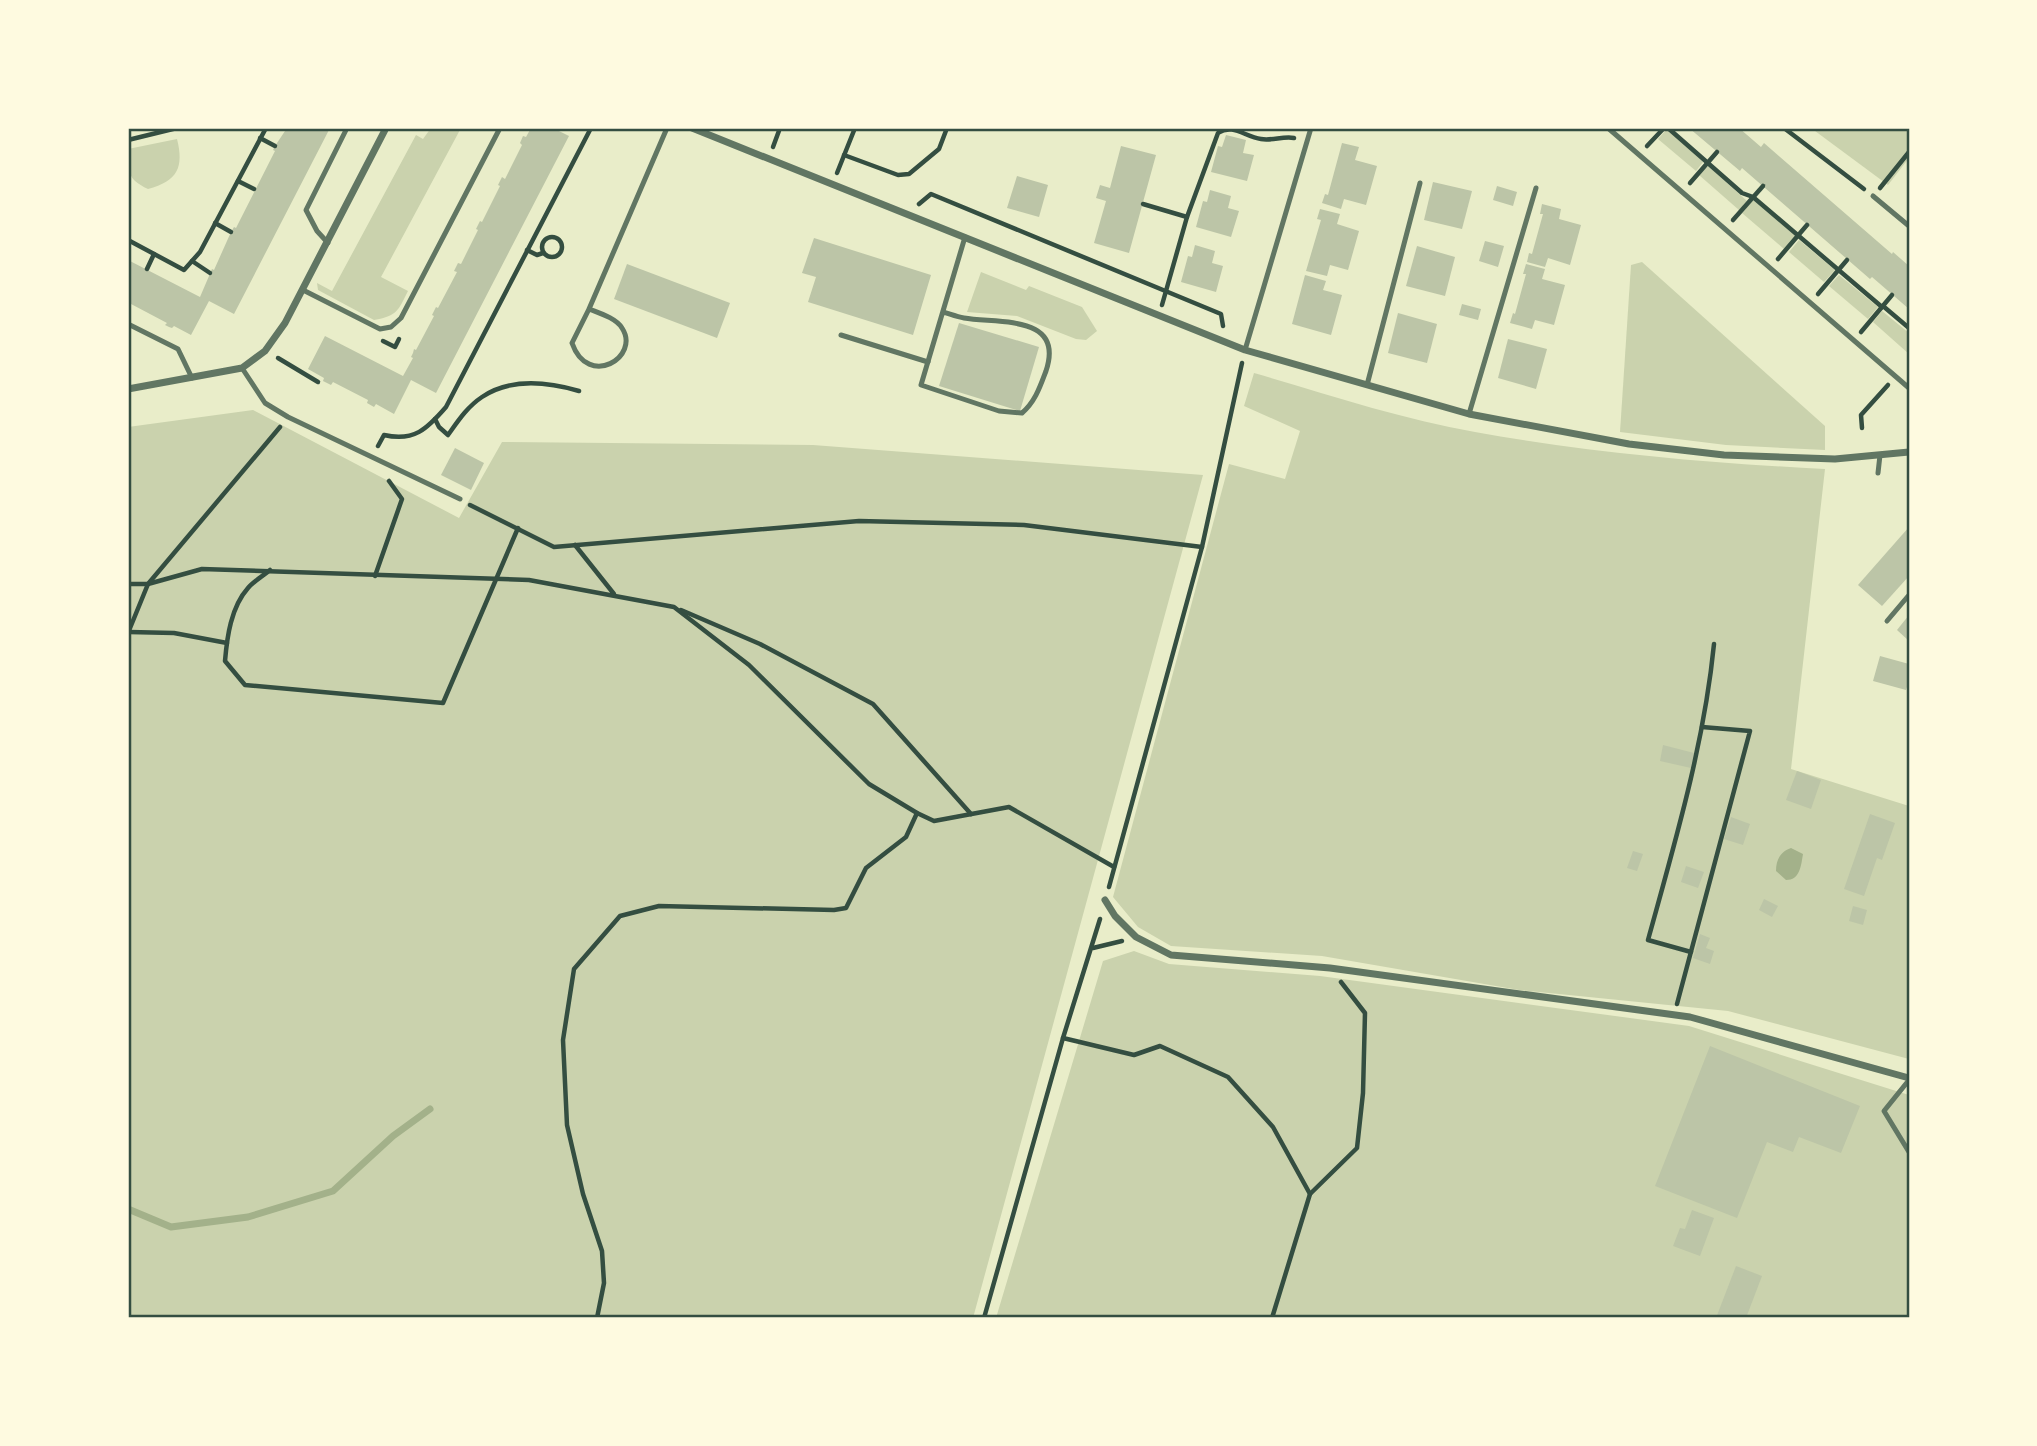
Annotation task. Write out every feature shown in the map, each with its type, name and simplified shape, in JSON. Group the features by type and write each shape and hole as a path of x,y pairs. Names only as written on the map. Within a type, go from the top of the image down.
{"street":[{"path":"128,389 242,368 265,351 285,323 303,290 386,128"},
{"path":"692,128 1245,350 1469,414 1629,444 1724,455 1835,459 1909,452"},
{"path":"1105,900 1115,916 1136,937 1171,955 1330,968 1690,1017 1909,1079"}],"lane":[{"path":"328,243 317,231 306,210 347,128"},
{"path":"303,290 380,329 391,327 401,318 500,128"},
{"path":"589,309 612,319 623,328 626,342 621,356 611,365 600,367 587,364 576,355 572,343 667,128"},
{"path":"1245,350 1311,128"},
{"path":"1608,128 1909,388"},
{"path":"1367,385 1420,183"},
{"path":"1469,414 1536,188"},
{"path":"1873,196 1909,226"},
{"path":"943,312 963,318 1000,320 1041,332 1046,339 1047,367 1036,398 1022,413 962,400 921,385 965,237"},
{"path":"128,324 178,349 192,378"},
{"path":"841,335 928,362"},
{"path":"242,368 265,403 288,417 460,499"},
{"path":"1878,473 1880,455"},
{"path":"1887,621 1909,595"},
{"path":"1909,1079 1884,1111 1909,1152"}],"path":[{"path":"128,140 177,128"},
{"path":"128,240 184,270 200,252 266,128"},
{"path":"372,457 384,435 400,439 413,436 446,407 591,128"},
{"path":"769,158 780,128"},
{"path":"832,183 855,128"},
{"path":"844,155 898,175 909,174 939,149 947,128"},
{"path":"1650,143 1666,128 1909,328"},
{"path":"1784,128 1873,196 1909,152"},
{"path":"1159,316 1186,217 1218,133 1224,129 1233,129 1262,139 1284,136 1307,140"},
{"path":"260,138 275,146"},
{"path":"1683,192 1717,152"},
{"path":"238,181 254,189"},
{"path":"1725,229 1763,186"},
{"path":"908,213 931,194 1221,314 1224,329 1248,338"},
{"path":"1143,204 1186,217"},
{"path":"215,223 231,232"},
{"path":"1771,268 1807,225"},
{"path":"552,237 560,240 563,248 559,256 550,258 543,253 544,240 552,237"},
{"path":"527,250 537,255 543,253"},
{"path":"146,269 154,254"},
{"path":"1810,302 1847,260"},
{"path":"192,261 209,273"},
{"path":"1854,340 1892,295"},
{"path":"984,1318 1063,1038 1092,948 1202,547 1245,350"},
{"path":"278,358 318,382"},
{"path":"1862,428 1861,415 1896,376"},
{"path":"435,419 448,435 465,411 483,396 505,388 534,382 579,391"},
{"path":"227,643 174,633 128,633 148,584 288,417"},
{"path":"374,576 402,499 386,477 391,467"},
{"path":"460,499 554,547 859,521 1024,525 1202,547"},
{"path":"270,570 248,588 235,610 227,643 225,661 245,685 443,703 518,528"},
{"path":"575,545 614,594"},
{"path":"128,584 148,584 202,569 529,580 674,607 760,644 873,704 971,814"},
{"path":"674,607 749,665 869,784 917,813 934,821 1009,807 1114,867"},
{"path":"1690,952 1648,940 1692,778 1714,644"},
{"path":"1674,1015 1750,731 1702,727"},
{"path":"597,1318 604,1283 602,1251 583,1194 567,1125 563,1040 574,970 620,916 659,906 846,908 866,868 906,837 917,813"},
{"path":"1092,948 1136,937"},
{"path":"1272,1318 1310,1194 1357,1148 1363,1093 1364,1013 1330,968"},
{"path":"1063,1038 1134,1055 1160,1046 1227,1077 1273,1128 1310,1194"}],"shaded area":[{"path":"431,128 461,128 381,277 408,291 396,312 374,320 318,290 317,283 332,291 416,135 423,139"},
{"path":"1811,128 1909,128 1909,158 1888,185"},
{"path":"1667,129 1703,162 1696,171 1658,139"},
{"path":"177,139 180,158 172,177 148,189 132,178 128,149"},
{"path":"1708,166 1747,201 1739,210 1699,175"},
{"path":"1753,200 1796,236 1784,249 1742,213"},
{"path":"1799,240 1835,270 1824,282 1789,252"},
{"path":"1642,262 1825,426 1825,450 1726,445 1620,432 1631,265"},
{"path":"981,272 1026,290 1029,286 1082,307 1097,331 1086,340 1076,339 1017,316 967,312"},
{"path":"1839,275 1878,307 1868,319 1829,286"},
{"path":"1882,311 1909,333 1909,354 1873,322"},
{"path":"1254,373 1420,420 1475,432 1650,456 1825,469 1791,769 1909,806 1909,1059 1728,1011 1519,990 1322,956 1171,946 1138,927 1113,897 1229,464 1285,479 1300,431 1244,406"},
{"path":"253,410 459,518 502,442 813,445 1203,475 973,1318 128,1318 128,427"},
{"path":"1791,848 1803,854 1797,875 1786,880 1776,871 1776,867 1781,854"},
{"path":"1134,951 1169,964 1320,976 1689,1026 1909,1095 1909,1318 996,1318 1103,961"}],"building":[{"path":"287,128 330,128 234,314 209,301 191,335 174,326 169,327 165,325 167,323 131,304 128,305 128,260 200,297 231,232 236,228 275,151 275,146"},
{"path":"531,128 553,128 569,136 436,393 411,380 394,414 376,404 374,407 367,403 368,400 333,382 331,385 323,381 324,378 308,369 325,336 403,376 413,358 414,349 416,350 434,316 432,315 436,307 438,308 457,272 454,271 458,263 461,264 480,221 482,222 500,186 498,185 502,177 505,179 522,145 520,143 523,136 526,137"},
{"path":"1689,128 1739,128 1761,147 1764,143 1909,266 1909,309 1872,277 1870,279 1742,168 1740,171"},
{"path":"1226,135 1246,140 1243,153 1254,155 1247,181 1211,172 1218,146 1222,147"},
{"path":"1342,143 1359,147 1355,160 1377,166 1366,205 1344,199 1341,209 1322,203 1325,194 1328,195"},
{"path":"1121,146 1156,155 1129,253 1094,243 1106,201 1096,198 1100,185 1110,188"},
{"path":"1017,176 1048,185 1039,217 1007,208"},
{"path":"1433,182 1472,191 1462,229 1424,220"},
{"path":"1497,186 1517,192 1513,206 1493,200"},
{"path":"1210,190 1231,196 1228,208 1239,211 1231,237 1196,227 1203,201 1207,202"},
{"path":"1542,204 1561,209 1559,219 1581,225 1570,265 1548,258 1545,267 1527,262 1529,253 1532,254 1543,214 1540,214"},
{"path":"1320,209 1340,214 1337,224 1359,231 1348,270 1330,265 1327,276 1306,271 1321,220 1317,219"},
{"path":"814,238 931,275 913,335 808,302 816,277 802,273"},
{"path":"1485,241 1504,246 1498,267 1479,261"},
{"path":"1195,245 1215,251 1212,263 1223,266 1216,292 1181,282 1188,256 1192,257"},
{"path":"1417,246 1455,257 1445,296 1406,286"},
{"path":"627,264 730,303 717,338 614,299"},
{"path":"1526,264 1545,269 1542,279 1565,285 1554,325 1535,320 1532,329 1510,323 1526,274 1523,274"},
{"path":"1305,275 1326,281 1323,290 1342,295 1331,335 1292,324"},
{"path":"1462,304 1481,309 1478,320 1459,315"},
{"path":"1398,313 1437,324 1427,363 1388,353"},
{"path":"959,323 1039,347 1020,411 939,386"},
{"path":"1508,339 1547,349 1536,389 1498,378"},
{"path":"455,448 484,463 471,490 441,475"},
{"path":"1909,527 1909,576 1882,606 1858,585"},
{"path":"1909,615 1909,641 1897,630"},
{"path":"1880,656 1909,664 1909,688 1906,690 1873,681"},
{"path":"1663,745 1694,753 1691,768 1660,761"},
{"path":"1797,771 1821,780 1811,809 1786,800"},
{"path":"1870,814 1895,823 1882,860 1877,858 1864,896 1844,889"},
{"path":"1731,817 1750,824 1743,845 1724,839"},
{"path":"1633,851 1643,854 1637,871 1627,868"},
{"path":"1686,866 1704,872 1698,888 1681,882"},
{"path":"1764,899 1778,906 1772,917 1759,910"},
{"path":"1853,906 1867,910 1863,925 1849,921"},
{"path":"1700,934 1710,938 1706,948 1714,951 1710,964 1693,958"},
{"path":"1710,1046 1860,1106 1841,1153 1799,1137 1793,1152 1767,1142 1737,1218 1655,1186"},
{"path":"1692,1210 1714,1218 1700,1256 1673,1246 1680,1228 1685,1229"},
{"path":"1736,1266 1762,1276 1746,1318 1716,1318"}],"waterway":[{"path":"128,1209 171,1227 248,1217 333,1191 393,1136 430,1109"}]}
